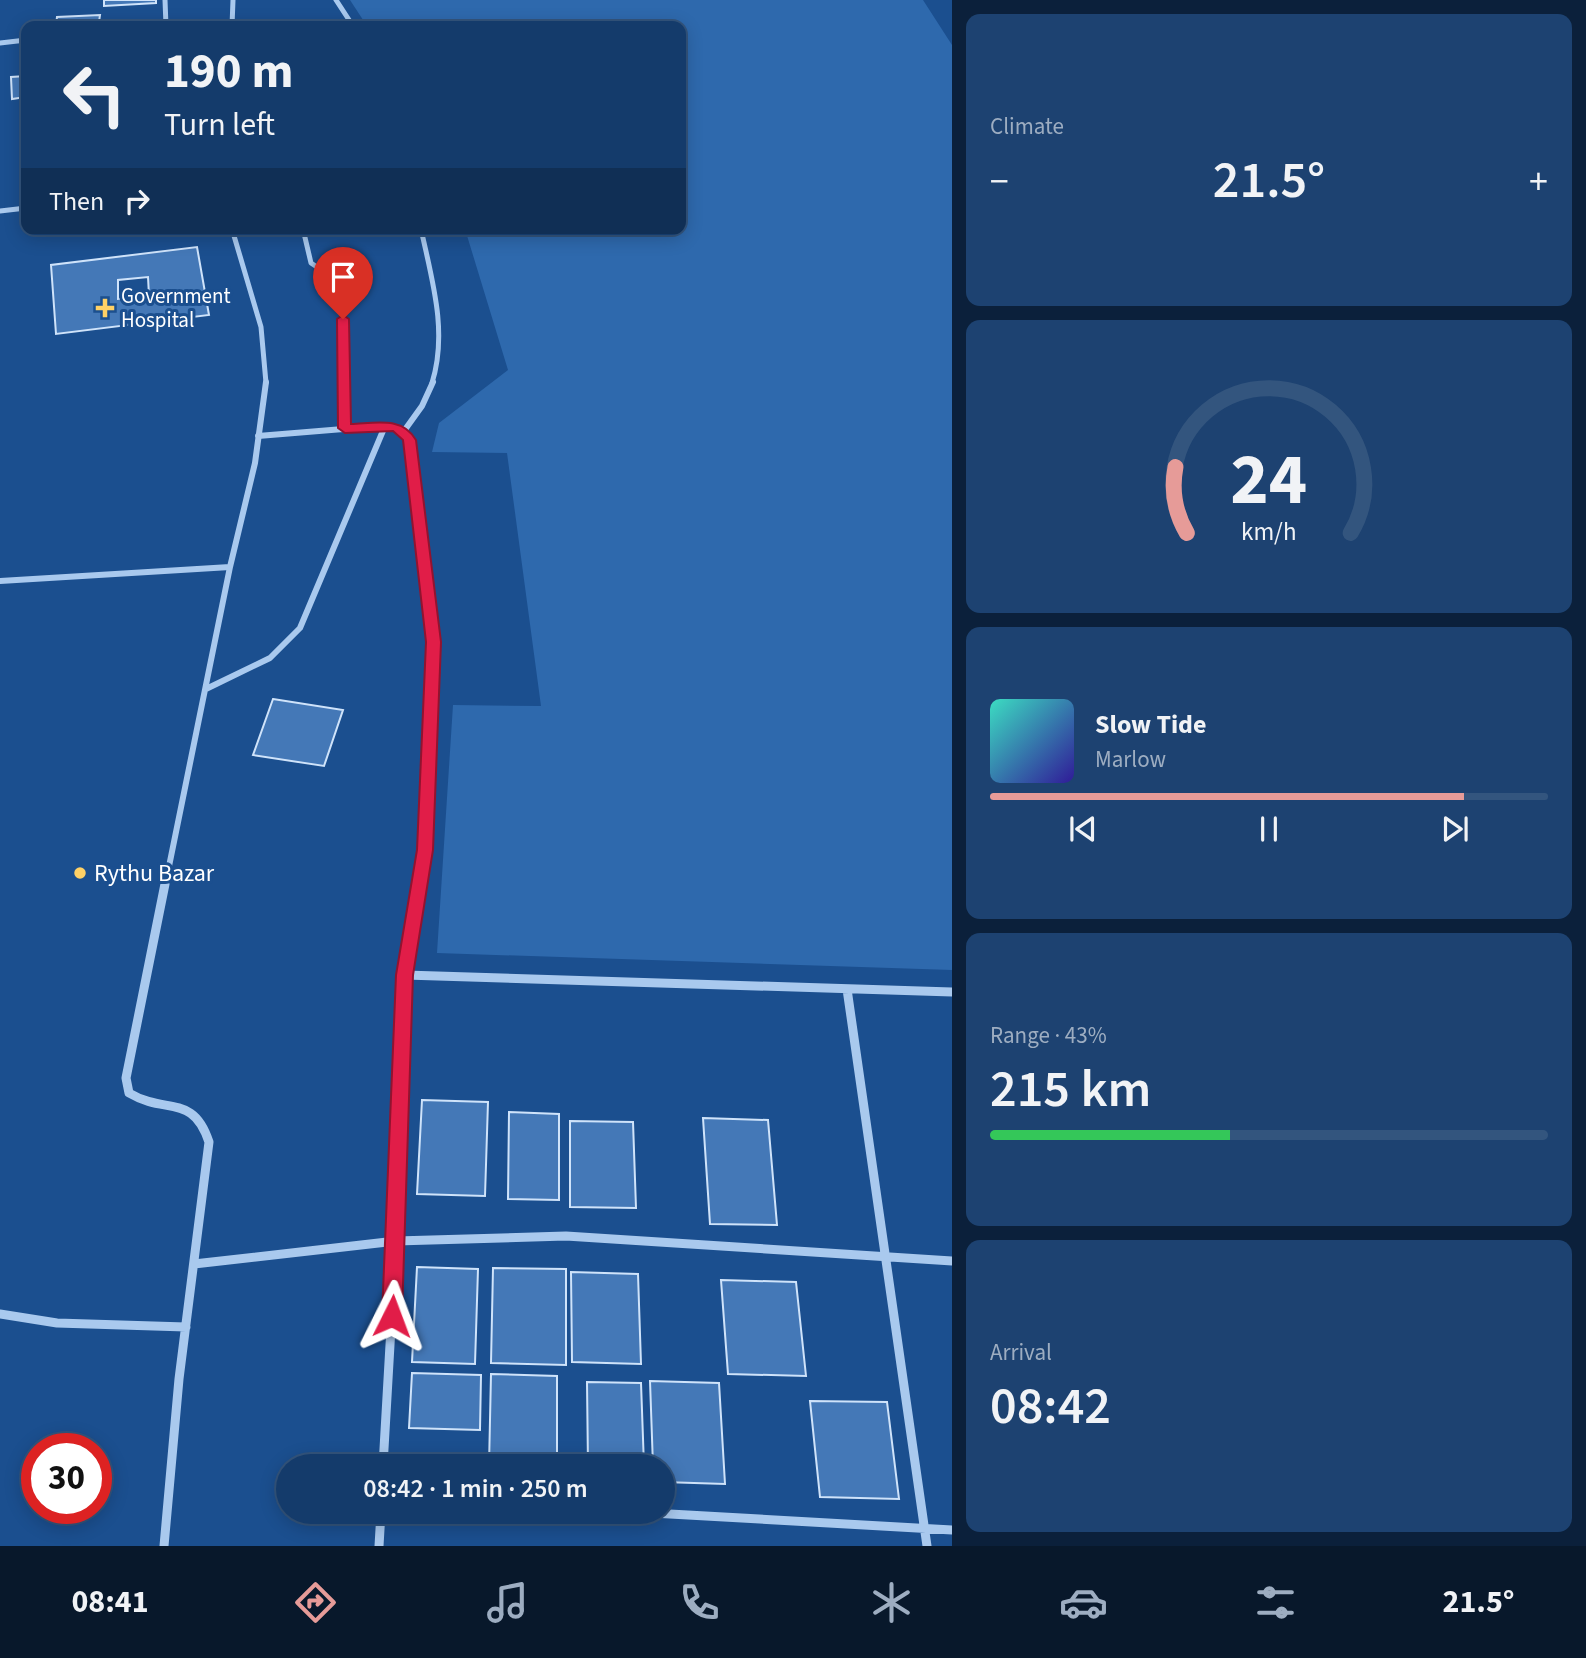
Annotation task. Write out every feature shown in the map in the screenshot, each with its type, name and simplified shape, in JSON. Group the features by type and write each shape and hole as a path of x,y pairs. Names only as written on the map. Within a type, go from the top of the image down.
{"street":[{"path":"165,0 166,21"},
{"path":"232,21 233,0"},
{"path":"336,0 350,21"},
{"path":"0,43 21,41"},
{"path":"0,211 21,209"},
{"path":"164,1546 186,1327 209,1142 204,1121 189,1109 143,1104 129,1093 126,1078 258,436 266,381 265,345 234,235"},
{"path":"304,235 309,264 315,271 339,282 343,291 345,428"},
{"path":"404,431 426,403 432,389 441,337 422,235"},
{"path":"258,436 385,426 404,431 410,440 434,642 425,850 405,975 396,1241 384,1454"},
{"path":"206,688 274,656 289,644 300,628 385,426"},
{"path":"0,581 230,567"},
{"path":"405,975 952,992"},
{"path":"847,989 927,1546"},
{"path":"194,1264 396,1241 618,1238 887,1259 952,1261"},
{"path":"0,1314 57,1322 186,1327"},
{"path":"675,1514 952,1530"},
{"path":"379,1546 380,1524"}],"shaded area":[{"path":"350,0 923,0 952,45 952,970 437,953 453,705 541,706 507,453 432,452 439,423 508,370 467,235 686,235 686,21 364,21"}],"building":[{"path":"104,0 156,0 156,3 104,6"},
{"path":"100,15 99,21 56,21 57,17"},
{"path":"21,76 21,98 12,99 11,77"},
{"path":"197,247 209,315 56,334 51,265","holes":["148,277 149,296 118,299 118,280"]},
{"path":"273,699 343,710 324,766 253,755"},
{"path":"422,1100 488,1102 485,1196 417,1194"},
{"path":"509,1112 559,1114 559,1200 508,1199"},
{"path":"703,1118 768,1120 777,1225 710,1224"},
{"path":"570,1121 633,1122 636,1208 570,1207"},
{"path":"417,1267 478,1269 475,1364 412,1362"},
{"path":"493,1268 566,1269 566,1365 491,1363"},
{"path":"571,1272 638,1274 641,1364 572,1362"},
{"path":"721,1280 796,1282 806,1376 728,1374"},
{"path":"412,1373 481,1375 480,1430 409,1428"},
{"path":"491,1374 557,1376 557,1454 489,1454"},
{"path":"650,1381 719,1383 725,1484 675,1482 675,1454 653,1454"},
{"path":"587,1382 641,1383 644,1454 588,1454"},
{"path":"810,1401 887,1402 899,1499 820,1497"}],"place":[{"name":"Government Hospital","path":"105,308"},
{"name":"Rythu Bazar","path":"80,873"}],"route":[{"path":"343,319 345,428 395,427 404,431 410,440 434,642 425,850 405,975 392,1316"}]}
